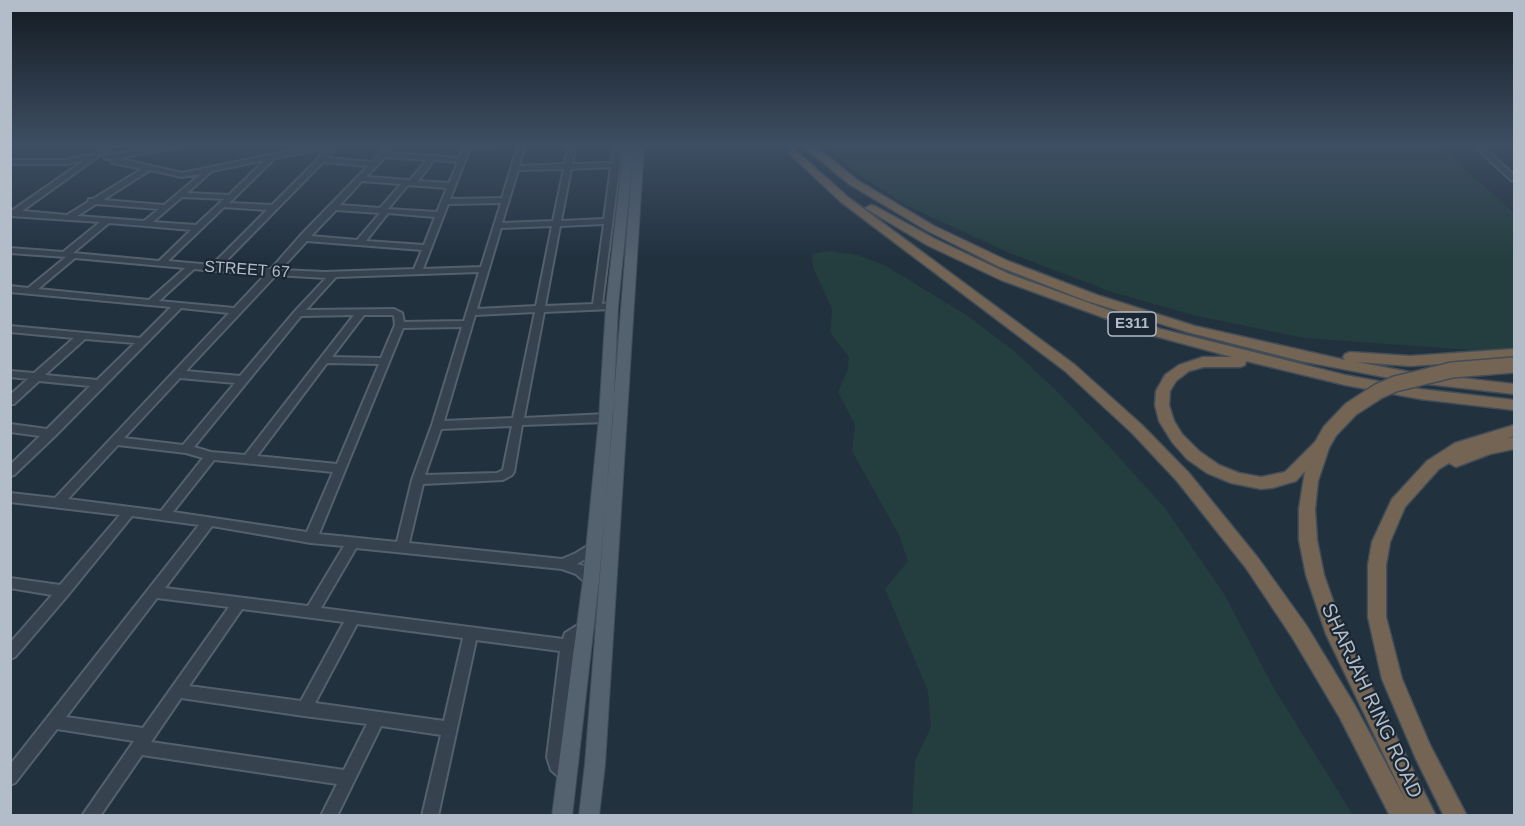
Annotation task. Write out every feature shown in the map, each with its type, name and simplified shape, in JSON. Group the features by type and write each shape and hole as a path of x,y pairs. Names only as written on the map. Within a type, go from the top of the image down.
{"highway":[{"path":"830,184 845,200 1077,374 1137,429 1175,468 1241,547 1299,631 1347,711 1402,816"},
{"name":"E311","path":"836,184 889,219 954,254 1072,303 1156,332 1309,372 1420,394 1515,405"},
{"name":"E311","path":"855,184 953,240 1032,275 1157,319 1227,338 1337,363 1446,382 1515,389"},
{"path":"1157,319 1364,359 1410,361 1515,354"},
{"path":"1309,372 1238,362 1203,362 1184,368 1170,378 1163,391 1162,405 1171,430 1184,446 1213,469 1237,479 1261,483 1282,480 1297,472 1351,409 1379,391 1395,384 1452,370 1515,365"},
{"path":"1410,488 1446,455 1478,441 1515,431"},
{"path":"1410,488 1470,454 1515,443"},
{"name":"SHARJAH RING ROAD","path":"1322,445 1310,481 1307,509 1308,540 1315,575 1340,644 1425,816"},
{"name":"SHARJAH RING ROAD","path":"1410,488 1398,504 1381,542 1376,590 1377,617 1392,679 1405,714 1456,816"}],"main road":[{"path":"562,816 591,580 606,418 604,307 621,184"},
{"path":"589,816 595,764 624,184"}],"street":[{"path":"12,213 51,184"},
{"path":"12,213 53,184"},
{"path":"69,217 122,184"},
{"path":"147,224 194,184"},
{"path":"161,263 245,184"},
{"path":"214,268 298,184"},
{"path":"58,502 356,184"},
{"path":"360,242 409,184"},
{"path":"417,184 453,186 418,271"},
{"path":"402,548 418,480 437,425 510,184"},
{"path":"418,480 503,476 509,469 564,184"},
{"path":"471,312 604,307 608,221 613,184"},
{"path":"181,195 231,197"},
{"path":"446,202 505,200"},
{"path":"92,201 165,207"},
{"path":"30,291 69,255 119,203"},
{"path":"222,205 274,208"},
{"path":"334,207 440,215"},
{"path":"12,213 198,228"},
{"path":"497,226 608,221"},
{"path":"303,238 428,248"},
{"path":"10,258 15,250"},
{"name":"STREET 67","path":"15,250 214,268 333,275 484,269"},
{"path":"152,302 192,266"},
{"path":"186,449 298,313 333,275"},
{"path":"10,289 237,311"},
{"path":"10,472 179,305"},
{"path":"298,313 394,312 399,315 400,325 311,538"},
{"path":"249,458 361,313"},
{"path":"400,325 467,324"},
{"path":"10,328 143,341"},
{"path":"10,401 83,335"},
{"path":"324,360 384,361"},
{"path":"10,374 100,384"},
{"path":"179,374 244,380"},
{"path":"437,425 606,418"},
{"path":"10,428 51,433"},
{"path":"115,441 186,449 211,456 339,468"},
{"path":"164,515 211,456"},
{"path":"10,497 209,521 311,538 562,564 580,570 591,580"},
{"path":"10,653 130,511"},
{"path":"10,778 209,521"},
{"path":"312,612 353,542"},
{"path":"562,564 580,557 594,547"},
{"path":"10,583 63,591"},
{"path":"156,592 567,646"},
{"path":"90,816 239,603"},
{"path":"304,709 353,618"},
{"path":"566,774 556,765 554,757 567,646 570,637 586,627"},
{"path":"430,816 471,633"},
{"path":"177,691 450,729"},
{"path":"329,816 377,719"},
{"path":"54,722 142,741 347,778"}],"green space":[{"path":"873,184 1482,184 1514,213 1514,351 1304,338 1197,316 1112,292 1009,253 904,204"},
{"path":"829,251 857,255 884,265 968,316 1014,351 1061,395 1116,454 1165,508 1224,594 1275,690 1353,815 912,815 915,761 931,727 928,691 885,589 908,561 899,535 852,451 855,425 838,392 848,369 849,357 830,332 832,309 813,267 812,254"}]}
